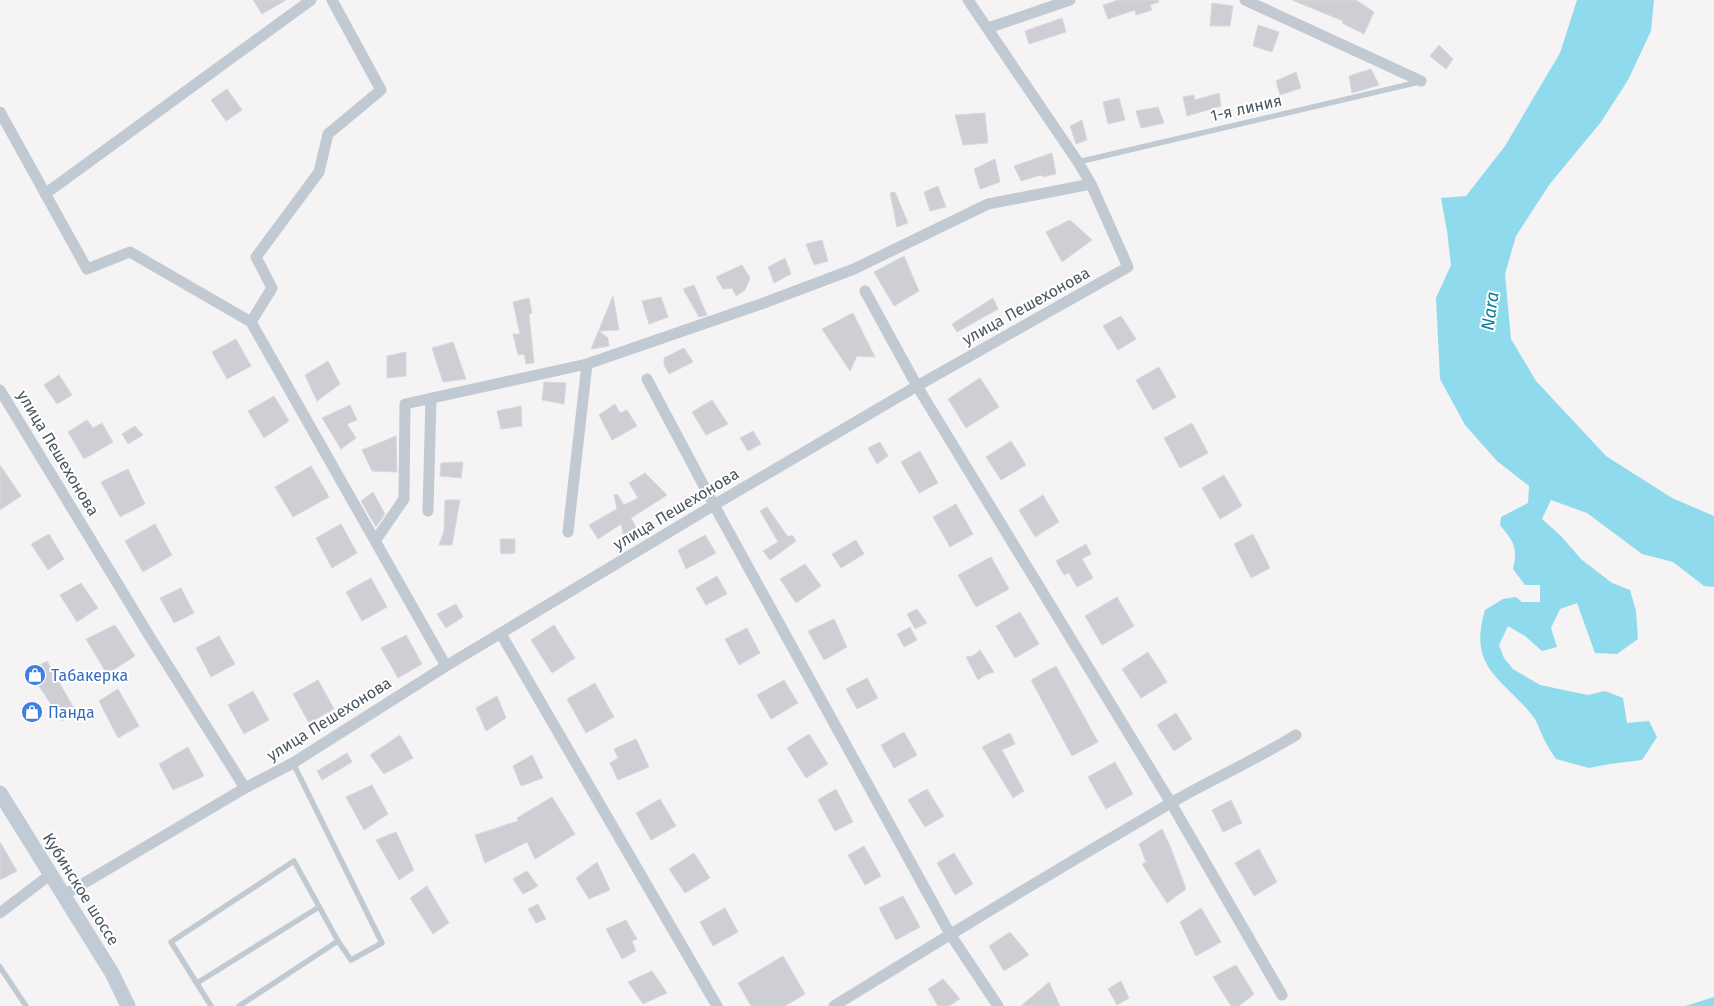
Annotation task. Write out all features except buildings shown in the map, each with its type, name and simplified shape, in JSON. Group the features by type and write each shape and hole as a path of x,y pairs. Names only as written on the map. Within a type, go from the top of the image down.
{"main road":[{"name":"Кубинское шоссе","path":"0,793 112,973 128,1006"}],"street":[{"path":"46,194 311,0"},
{"path":"251,322 272,288 256,257 318,172 328,134 381,90 332,0"},
{"path":"375,541 404,499 405,404 587,364 761,304 854,269 988,204 1091,184 968,0"},
{"path":"988,28 1070,0"},
{"path":"1245,0 1421,81"},
{"path":"0,112 87,269 130,252 251,322 446,666"},
{"name":"улица Пешехонова","path":"64,895 245,788 293,763 446,666 714,505 917,386 1128,267 1091,184"},
{"path":"865,291 917,386 1171,803 1282,995"},
{"path":"568,532 587,364"},
{"path":"648,379 714,505 950,934 998,1006"},
{"name":"улица Пешехонова","path":"0,390 245,788"},
{"path":"428,511 431,398"},
{"path":"501,634 717,1006"},
{"path":"834,1006 950,934 1171,803 1296,735"},
{"path":"0,913 51,874"}],"lane":[{"name":"1-я линия","path":"1078,162 1421,81"},
{"path":"212,1006 171,942 294,861 338,941 351,960 382,943 293,763"},
{"path":"197,983 319,907"},
{"path":"239,1006 338,941"},
{"path":"0,967 26,1006"}],"water":[{"name":"Nara","path":"1577,0 1654,0 1651,31 1628,80 1601,122 1549,185 1516,236 1505,274 1511,339 1536,381 1606,456 1672,498 1714,516 1714,587 1704,586 1673,562 1642,554 1587,513 1551,500 1542,519 1561,536 1581,559 1612,583 1630,590 1636,611 1638,639 1617,654 1595,653 1577,603 1560,609 1551,628 1557,647 1542,651 1525,636 1508,626 1499,645 1504,658 1513,669 1540,685 1588,695 1605,691 1623,698 1627,723 1649,721 1657,737 1642,760 1589,768 1556,759 1534,718 1490,670 1484,658 1481,645 1481,630 1485,610 1503,599 1516,597 1522,602 1540,602 1540,585 1525,585 1513,569 1514,545 1500,525 1501,517 1528,503 1529,486 1497,461 1465,425 1440,379 1436,298 1451,265 1441,198 1466,196 1505,146 1560,53"},
{"path":"1714,997 1714,1006 1685,1006"}],"place":[{"name":"Табакерка","path":"35,675"},
{"name":"Панда","path":"32,712"}]}
